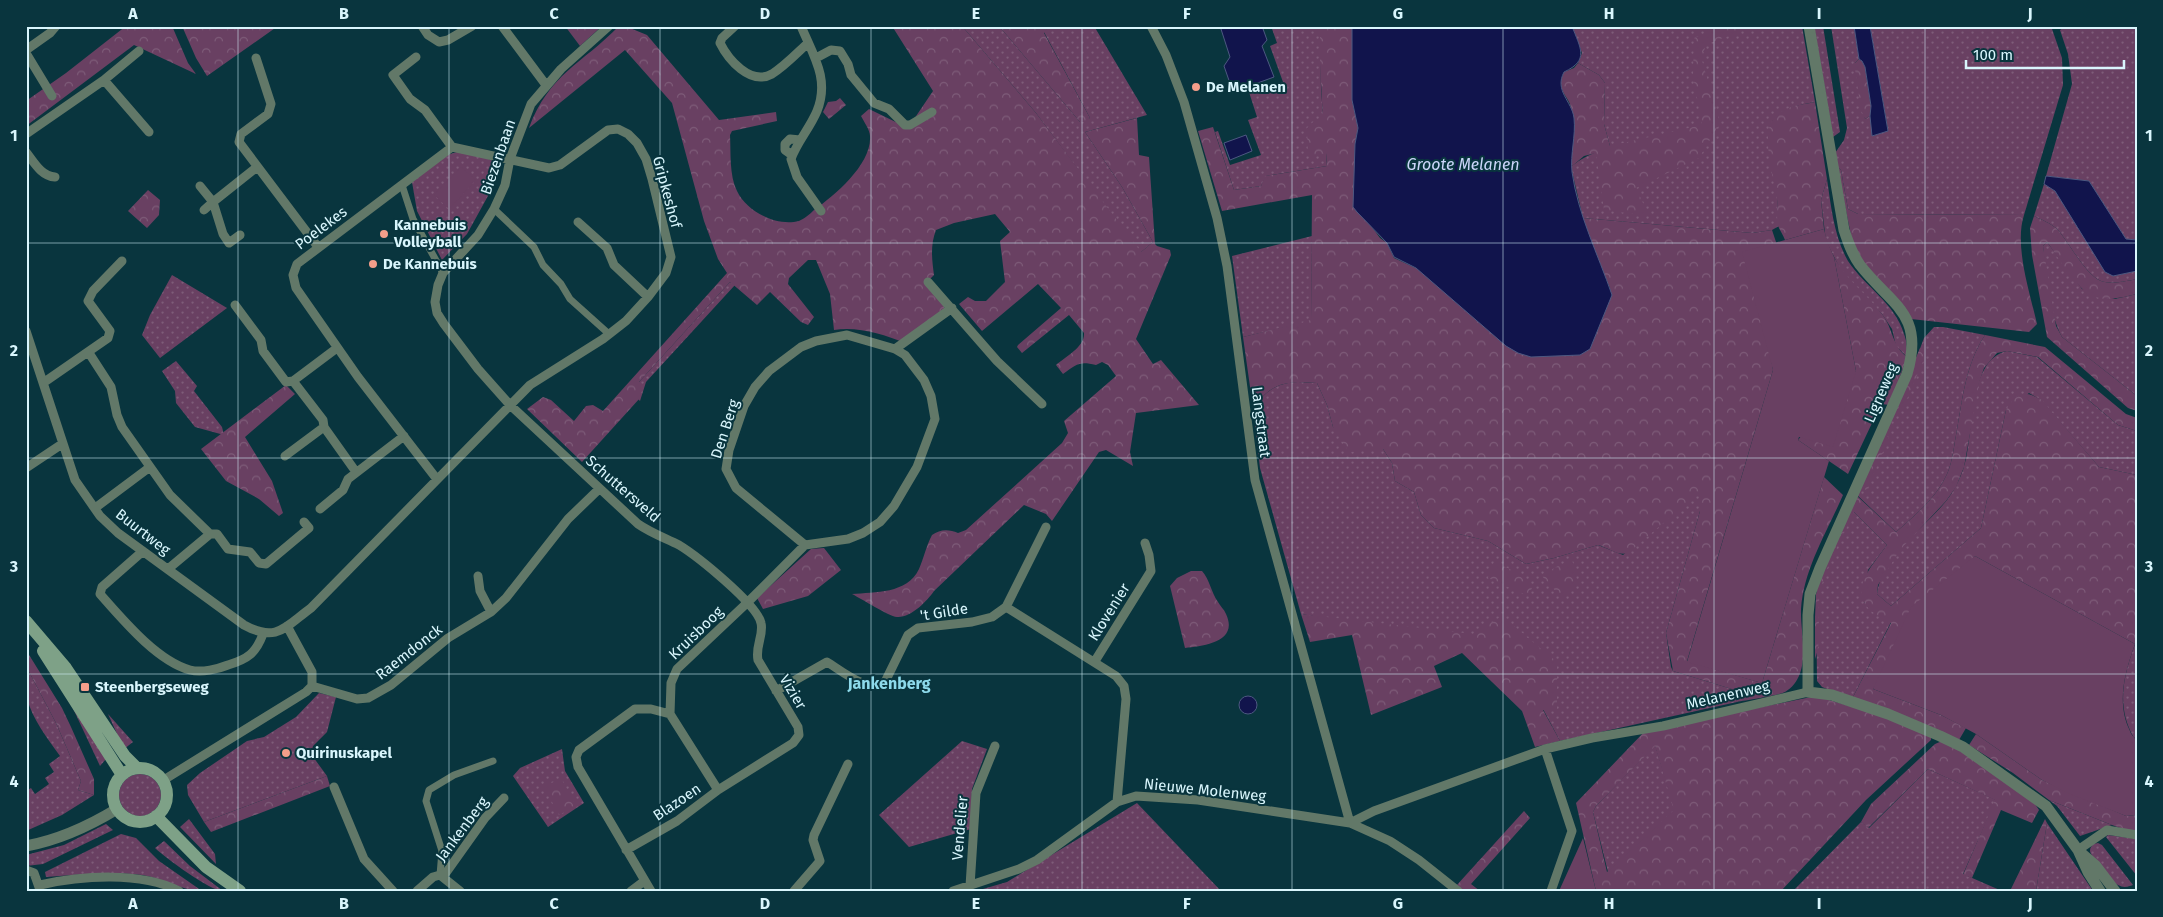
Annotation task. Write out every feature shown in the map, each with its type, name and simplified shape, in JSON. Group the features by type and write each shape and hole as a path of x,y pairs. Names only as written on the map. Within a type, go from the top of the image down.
{"main road":[{"path":"29,625 66,668 125,756 137,768"},
{"path":"29,625 39,645 122,775"},
{"path":"137,768 149,770 162,781 166,797 163,807 156,816 151,819 138,821 126,818 117,809 114,802 114,787 122,775 137,768"},
{"path":"156,816 206,867 240,891"}],"street":[{"path":"52,96 26,51 50,33 56,26"},
{"path":"422,26 428,35 440,42 448,40 472,26"},
{"path":"502,26 546,85"},
{"name":"Biezenbaan","path":"510,405 478,369 437,313 436,294 443,273 478,235 494,209 505,185 510,159 531,104 561,69 609,26"},
{"path":"735,26 722,38 720,43 739,68 754,76 771,74 808,43"},
{"path":"802,26 816,58 823,90 816,112 791,159 797,177 820,211"},
{"name":"Langstraat","path":"1150,26 1166,55 1184,102 1217,218 1227,266 1255,480 1350,823"},
{"name":"Ligneweg","path":"1808,692 1808,615 1810,594 1907,374 1912,350 1910,329 1905,316 1896,302 1858,262 1845,235 1809,26"},
{"path":"816,58 831,50 840,51 848,64 851,74 874,103 889,109 905,125 932,112"},
{"path":"26,134 104,80 139,51"},
{"path":"416,57 390,78 410,99 425,110 452,147 510,159"},
{"path":"256,58 271,104 268,114 243,132 239,139 241,146 318,247"},
{"path":"104,80 150,132"},
{"name":"Gripkeshof","path":"510,159 549,168 560,165 608,130 618,128 628,134 637,143 646,159 670,257 666,273 648,297 626,321 530,385 510,405"},
{"name":"Poelekes","path":"436,478 337,348 296,288 293,275 297,264 318,247 452,147"},
{"path":"26,152 41,171 46,175 55,177"},
{"path":"204,210 256,167"},
{"path":"402,185 413,219 443,273"},
{"path":"200,186 213,202 223,234 229,243 240,235"},
{"path":"494,209 534,247 543,265 564,288 570,299 609,334"},
{"path":"578,222 608,248 614,264 648,297"},
{"path":"44,383 108,338 110,331 89,305 89,296 122,261"},
{"path":"928,282 997,360 1042,404"},
{"path":"235,305 261,340 263,351 286,382 293,381 337,348"},
{"path":"895,349 952,308"},
{"name":"Buurtweg","path":"26,331 75,480 95,508 118,533 244,625 263,634"},
{"name":"Den Berg","path":"847,334 895,349 905,355 924,380 931,396 935,419 917,467 894,506 880,522 863,533 848,539 805,545 736,488 726,469 729,450 744,406 755,386 769,370 801,347 816,341 847,334"},
{"path":"89,353 111,387 122,427 175,500 210,534"},
{"path":"26,365 35,359"},
{"path":"293,381 323,420 324,427 356,472"},
{"path":"144,551 104,585 100,590 100,594 132,628 166,659 192,671 222,667 252,654 258,647 263,634 278,632 318,601 436,478 510,405"},
{"name":"Schuttersveld","path":"510,405 638,524 652,534 679,545 699,559 748,602"},
{"path":"285,456 324,427"},
{"path":"320,509 343,490 348,479 356,472 404,436"},
{"path":"26,468 62,444"},
{"path":"95,508 150,467"},
{"name":"Raemdonck","path":"312,686 357,699 368,698 392,685 448,638 491,612 506,598 568,519 599,489"},
{"path":"168,569 210,534 217,534 228,549 250,552 259,563 266,564 309,528 304,522"},
{"path":"1046,527 1006,607 1095,661"},
{"name":"Klovenier","path":"1117,802 1126,699 1124,686 1116,676 1095,661 1151,571 1145,543"},
{"path":"748,602 805,545"},
{"path":"478,576 480,592 491,612"},
{"name":"Vizier","path":"718,790 793,743 799,735 798,727 758,660 756,650 762,624 748,602"},
{"name":"Kruisboog","path":"670,714 671,683 677,669 748,602"},
{"name":"'t Gilde","path":"776,691 827,662 863,683 880,685 885,682 908,635 918,628 972,622 992,617 1006,607"},
{"path":"162,781 306,692 312,686 312,672 287,626"},
{"name":"Melanenweg","path":"1350,823 1374,812 1545,749 1592,738 1663,726 1808,692 1832,695 1888,714 1963,747 2046,806 2078,850 2088,872 2100,891"},
{"path":"651,891 578,767 576,757 580,750 629,711 642,708 670,714"},
{"name":"Blazoen","path":"626,850 677,821 718,790 670,714"},
{"name":"Vendelier","path":"970,886 976,794 995,746"},
{"path":"1545,749 1572,831 1551,891"},
{"name":"Jankenberg","path":"441,876 442,850 426,801 429,790 454,775 493,761"},
{"path":"794,891 820,861 813,840 814,835 848,764"},
{"path":"334,787 364,859 393,891"},
{"name":"Nieuwe Molenweg","path":"952,891 1020,869 1037,860 1117,802 1136,796 1198,800 1350,823 1397,846 1419,860 1458,891"},
{"name":"Jankenberg","path":"441,876 485,818 504,798"},
{"path":"26,846 44,843 68,835 117,809"},
{"path":"2078,850 2098,834 2111,830 2137,835"},
{"name":"Melanenweg","path":"2078,850 2096,866 2114,891"},
{"path":"30,871 40,888 60,881 103,878 151,880 179,891"},
{"name":"Jankenberg","path":"417,891 433,877 441,876 460,891"},
{"path":"631,891 644,882"}],"green space":[{"path":"126,26 172,26 188,63 196,74 134,45 26,126 26,101 66,73"},
{"path":"182,26 278,26 207,76 196,58"},
{"path":"565,26 602,26 580,46"},
{"path":"619,26 625,26 647,35 719,120 776,112 777,121 732,131 730,135 731,163 734,185 742,199 755,211 772,220 781,222 799,221 805,218 832,196 859,168 869,147 870,136 861,116 869,109 908,128 933,91 892,26 962,26 1036,113 1141,252 1153,242 1122,187 1085,132 1137,118 1139,155 1149,157 1155,244 1170,250 1171,255 1136,339 1153,364 1161,360 1199,405 1136,413 1130,452 1133,466 1106,450 1099,452 1052,521 1046,514 1024,505 934,591 923,604 908,615 902,617 893,616 852,594 890,590 907,583 919,569 932,535 941,531 948,530 958,533 966,530 1062,443 1068,433 1064,421 1116,376 1108,365 1102,362 1096,365 1078,364 1063,374 1056,365 1078,347 1083,338 1084,333 1069,315 1022,353 1017,347 1018,345 1061,308 1038,284 982,331 959,304 968,297 975,301 986,301 1005,282 1000,241 1010,232 995,214 954,223 936,230 932,247 934,275 926,283 944,305 945,310 905,343 870,332 852,329 834,330 830,294 816,260 808,260 789,278 788,284 814,317 808,325 801,322 770,292 757,305 730,282 639,382 640,398 582,462 527,409 543,397 551,400 574,421 586,406 593,405 603,411 727,273 718,259 704,221 672,103 625,50 529,128 546,95 557,82"},
{"path":"962,26 999,26 1080,122 1090,118 1044,32 1050,26 1094,26 1147,115 1085,132 1122,187 1153,242 1140,253 1036,113"},
{"path":"999,26 1050,26 1044,33 1090,118 1080,122"},
{"path":"1271,26 1320,26 1321,89 1327,166 1266,176 1261,186 1234,190 1215,132 1218,131 1230,165 1261,155 1248,120 1257,117 1249,92 1283,82 1270,46 1277,43"},
{"path":"1320,26 1352,26 1352,100 1358,128 1355,144 1366,219 1380,238 1387,243 1394,258 1590,349 1610,288 1597,259 1583,218 1752,233 1772,230 1776,242 1771,359 1773,370 1687,661 1762,683 1824,477 1843,495 1811,565 1801,609 1802,665 1794,685 1785,692 1737,702 1735,690 1673,671 1666,633 1700,511 1700,492 1628,553 1617,553 1598,545 1526,564 1488,541 1434,528 1421,515 1414,492 1395,481 1392,463 1383,449 1349,452 1333,427 1327,405 1317,383 1296,382 1280,385 1267,393 1253,408 1243,337 1311,320 1312,195 1222,211 1198,131 1213,127 1234,190 1261,186 1265,176 1327,166 1326,153 1308,156 1307,128 1314,121 1323,120"},
{"path":"1572,26 1802,26 1815,102 1791,108 1781,113 1772,121 1779,226 1772,230 1752,233 1583,218 1571,167 1585,157 1610,146 1604,124 1605,83 1599,75 1578,63 1582,53"},
{"path":"1724,26 1755,26 1707,44 1701,57 1720,123 1699,158 1636,188 1649,216 1604,210 1596,153 1584,156 1571,167 1571,109 1561,86 1564,72 1574,68 1578,63 1599,75 1605,83 1604,124 1610,146 1702,125 1693,76 1694,38"},
{"path":"1814,26 1823,26 1840,132 1833,137"},
{"path":"1831,26 1854,26 1859,59 1855,63 1865,119 1870,116 1873,136 1888,130 1870,26 2051,26 2062,58 2063,85 2024,215 1858,214 1848,209 1841,170 1837,167 1835,153 1844,140 1847,128"},
{"path":"2066,26 2137,26 2137,240 2126,239 2089,181 2046,176 2072,84 2068,54 2060,30"},
{"path":"1859,59 1865,67 1871,106 1870,116 1865,119 1861,110 1855,69 1855,63"},
{"path":"840,98 846,105 829,119 823,112 828,102 836,101"},
{"path":"1815,102 1827,179 1821,200 1824,229 1785,240 1777,223 1777,199 1768,147 1770,126 1773,119 1782,111"},
{"path":"460,151 476,153 497,163 494,185 467,234 442,260 417,211 412,182 447,155"},
{"path":"461,167 476,180 449,209 434,195"},
{"path":"1837,167 1841,170 1848,209 1858,214 2024,215 2021,227 2022,255 2037,324 2029,332 1911,319 1866,266 1853,245"},
{"path":"1827,179 1834,221 1843,252 1855,270 1894,313 1905,337 1907,357 1896,346 1892,329 1882,314 1843,274 1826,241 1821,200"},
{"path":"2044,184 2055,191 2113,276 2137,271 2137,279 2110,283 2101,281 2089,272 2058,230 2034,216"},
{"path":"148,190 160,200 159,215 147,228 128,211"},
{"path":"2034,216 2058,230 2089,272 2101,281 2110,283 2137,279 2137,294 2121,298 2098,298 2080,287 2047,242 2043,246 2056,326 2062,337 2137,396 2137,411 2128,408 2047,337 2032,255 2030,228"},
{"path":"1824,229 1834,257 1856,371 1833,447 1799,437 1798,440 1829,461 1762,683 1687,662 1773,370 1742,252"},
{"path":"1312,236 1311,321 1243,337 1232,256"},
{"path":"2047,242 2082,289 2115,299 2137,294 2137,396 2062,337 2054,317 2049,293 2043,246"},
{"path":"1834,257 1845,274 1886,319 1898,348 1907,357 1890,405 1881,404 1848,474 1798,440 1856,371"},
{"path":"172,275 227,308 160,358 142,335 150,315"},
{"path":"730,282 735,285 646,382 640,401 638,399 639,382"},
{"path":"1934,327 1985,335 1972,360 1968,373 1953,455 1947,474 1929,501 1896,532 1857,495 1910,375 1924,338"},
{"path":"1985,335 2045,347 2126,414 2137,418 2137,431 2118,425 2038,357 2007,351 1997,353 1984,368 1979,383 1964,467 1956,487 1946,501 1900,550 1878,585 1877,594 1891,606 1981,528 2006,410 2017,396 2026,394 2042,400 2099,467 2137,475 2137,639 2135,644 1975,556 1873,689 1941,715 1966,728 1959,740 1852,699 1891,623 1866,606 1862,597 1862,587 1865,578 1887,545 1854,512 1822,584 1819,602 1819,643 1815,659 1816,595 1819,580 1856,495 1896,532 1923,507 1940,486 1952,460 1968,373 1972,360"},
{"path":"1920,348 1927,352 1904,406 1897,404"},
{"path":"2007,351 2037,357 2118,425 2137,431 2137,475 2099,467 2041,400 2029,393 2006,410 1981,528 1891,606 1877,594 1880,580 1895,555 1938,511 1958,482 1967,456 1978,384 1985,369 1994,357"},
{"path":"176,361 197,386 194,391 222,427 224,435 195,427 176,403 175,391 162,371"},
{"path":"1298,382 1317,383 1327,405 1333,427 1383,449 1392,463 1395,481 1414,492 1421,515 1434,528 1488,541 1526,564 1598,545 1623,555 1700,491 1700,511 1666,633 1671,667 1673,671 1735,690 1737,702 1560,741 1543,709 1476,642 1301,614 1260,468 1253,408 1272,389 1284,384"},
{"path":"286,385 295,394 245,437 272,481 283,513 279,516 259,499 226,481 201,449"},
{"path":"1883,435 1889,437 1867,490 1860,488"},
{"path":"1850,508 1887,545 1868,570 1864,602 1875,613 1891,622 1852,699 1822,687 1817,681 1816,595"},
{"path":"824,548 841,570 808,596 763,609 757,598 811,549"},
{"path":"1975,556 2135,644 2125,676 2123,710 2131,734 2138,745 2137,815 2126,816 2070,794 2042,780 1976,734 1941,715 1873,689 1911,607"},
{"path":"1572,559 1577,581 1561,597 1541,575"},
{"path":"1494,562 1514,571 1533,586 1528,596 1488,578"},
{"path":"1191,571 1202,571 1205,575 1229,623 1228,631 1218,641 1185,648 1170,586 1177,578"},
{"path":"1301,614 1473,634 1502,616 1557,662 1557,711 1543,710 1560,741 1535,747 1522,711 1462,653 1434,666 1442,687 1371,715 1352,635 1310,642"},
{"path":"2137,639 2137,736 2134,738 2128,726 2123,701 2125,677"},
{"path":"26,650 62,708 71,727 94,779 94,795 78,790 81,781 56,723 26,666"},
{"path":"26,666 56,723 81,781 78,790 94,795 62,815 26,831 26,791 31,788 35,794 49,784 45,778 54,772 49,764 60,756 29,706 26,690"},
{"path":"319,693 336,697 327,732 313,746 311,754 327,776 204,822 188,795 187,785 200,773 247,741 264,737 296,717"},
{"path":"1816,696 1886,717 1931,736 1931,740 1866,800 1781,891 1596,891 1576,803 1645,731","holes":["1655,746 1674,810 1607,872 1593,812 1596,806"]},
{"path":"70,702 106,759 100,766"},
{"path":"108,714 133,742 124,749"},
{"path":"1976,734 2042,780 2126,816 2137,815 2137,831 2128,831 2049,800 2013,773 1969,745"},
{"path":"962,741 987,749 972,789 971,829 909,847 879,815"},
{"path":"1942,741 1965,754 2035,804 2039,810 2032,823 2001,810 1972,878 1963,875 1995,800 1928,769 1868,828 1861,822 1871,804 1935,744"},
{"path":"1655,745 1675,810 1608,872 1593,812 1596,806"},
{"path":"562,749 565,771 584,803 548,827 513,776 520,768"},
{"path":"1928,769 1996,800 1963,874 2002,891 1793,891 1861,822 1869,828"},
{"path":"136,774 144,774 155,780 161,795 155,810 144,816 136,816 125,810 119,799 119,791 125,780"},
{"path":"327,776 330,786 211,832 204,822"},
{"path":"561,778 576,806 559,815 544,787"},
{"path":"2049,800 2112,825 2080,836 2057,806"},
{"path":"1137,803 1221,891 976,891 1007,882"},
{"path":"1524,811 1530,818 1471,884 1480,891 1462,891 1456,886"},
{"path":"189,819 215,854 216,864 180,827"},
{"path":"2045,819 2047,823 2036,891 2010,891"},
{"path":"2047,823 2093,891 2036,891"},
{"path":"106,824 113,830 43,864 26,866 26,855 64,845"},
{"path":"121,834 136,838 159,861 202,891 187,889 142,875 118,873 46,877 45,872"},
{"path":"2108,835 2137,839 2137,876 2106,837"},
{"path":"1583,838 1596,891 1559,891"},
{"path":"164,841 190,866 223,891 208,886 155,848"},
{"path":"2098,843 2102,845 2133,885 2120,886 2102,870 2090,851 2093,844"}],"water":[{"path":"1220,26 1262,26 1267,40 1262,46 1274,77 1233,92 1224,66 1230,57"},
{"name":"Groote Melanen","path":"1352,26 1572,26 1581,53 1577,63 1564,72 1561,85 1574,118 1572,172 1579,204 1612,295 1590,349 1580,355 1531,357 1518,353 1506,346 1416,268 1394,257 1387,243 1353,207 1355,144 1358,128 1352,100"},
{"path":"1854,26 1870,26 1888,131 1872,136 1871,106 1865,67 1859,59"},
{"path":"1246,135 1252,151 1230,160 1224,143"},
{"path":"2046,176 2089,181 2126,239 2137,240 2137,271 2113,276 2105,272 2055,191 2044,184"},
{"path":"1248,696 1254,699 1257,705 1254,711 1248,714 1242,711 1239,705 1242,699"}],"place":[{"name":"De Melanen","path":"1196,87"},
{"name":"Kannebuis Volleyball","path":"384,234"},
{"name":"De Kannebuis","path":"373,264"},
{"name":"Steenbergseweg","path":"85,687"},
{"name":"Quirinuskapel","path":"286,753"}],"district":[{"name":"Jankenberg","path":"889,683"}]}
